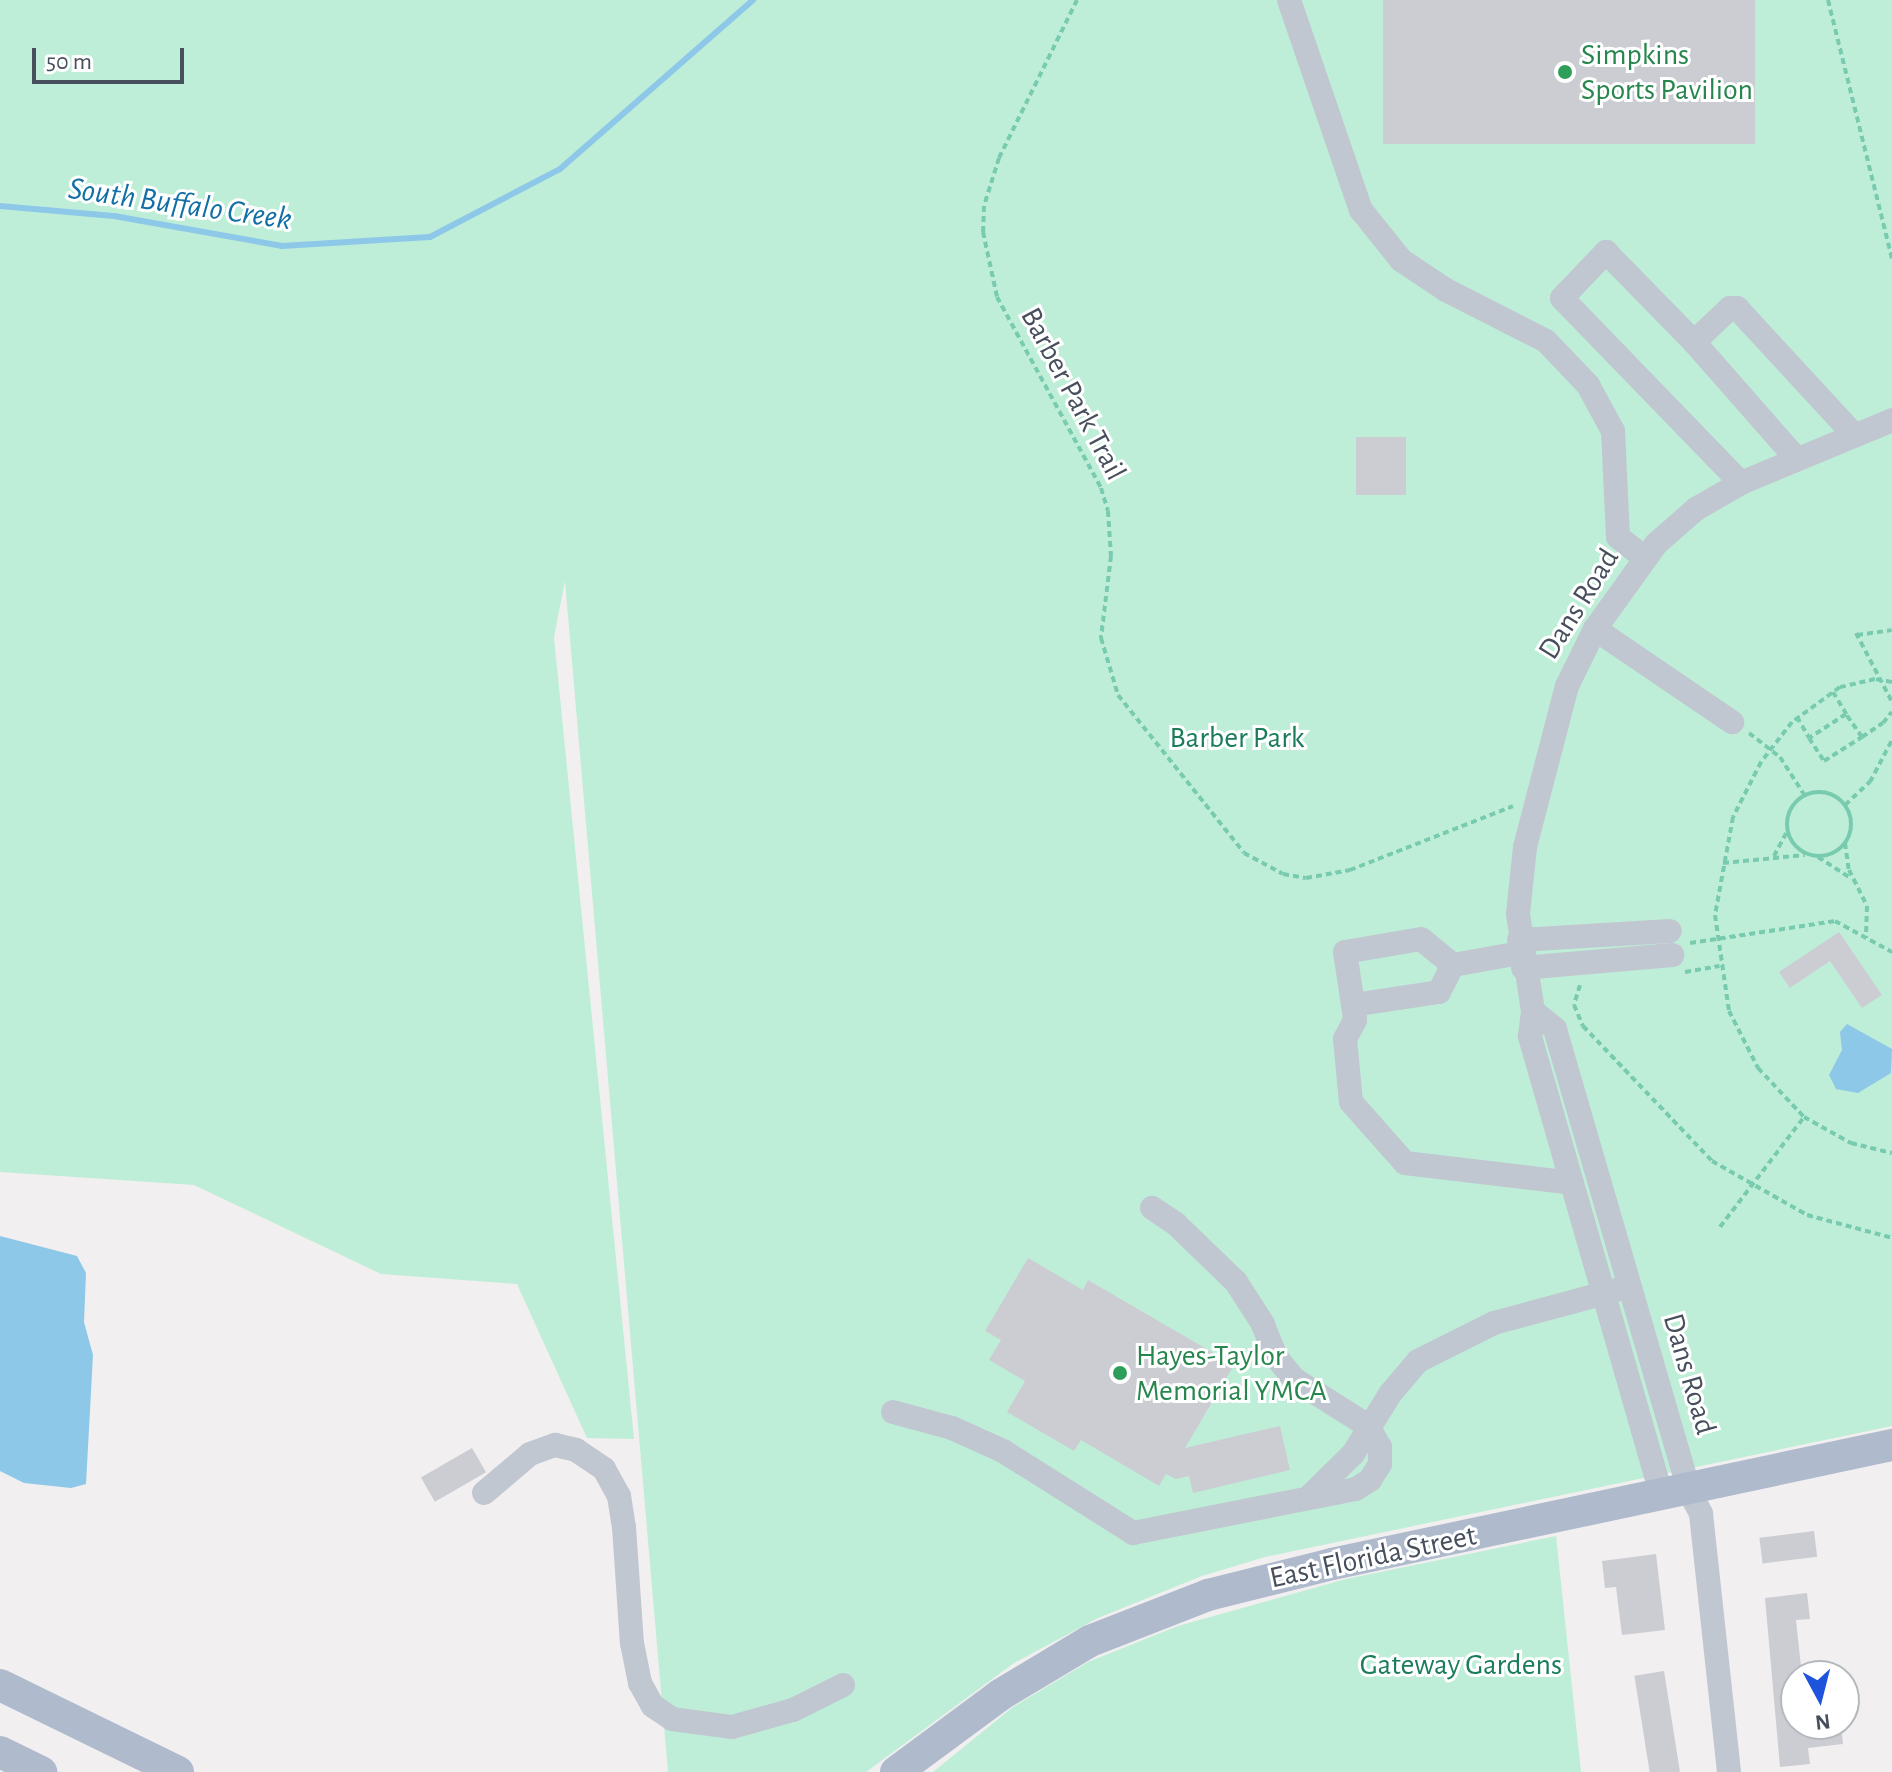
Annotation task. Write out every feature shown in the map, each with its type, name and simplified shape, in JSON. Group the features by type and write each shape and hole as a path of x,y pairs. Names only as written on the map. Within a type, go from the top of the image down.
{"main road":[{"name":"East Florida Street","path":"896,1772 1000,1695 1090,1641 1208,1595 1332,1564 1676,1494 1892,1445"},
{"path":"0,1685 178,1772"},
{"path":"0,1752 41,1772"}],"street":[{"path":"1292,3 1361,210 1401,260 1422,276 1546,341 1588,385 1613,431 1618,537 1645,558"},
{"path":"1741,483 1562,294 1606,252 1694,342 1796,458"},
{"path":"1694,342 1730,308 1737,308 1854,435"},
{"name":"Dans Road","path":"1729,1772 1701,1514 1676,1494 1603,1294 1530,1036 1533,1011 1521,954 1525,847 1567,686 1595,629 1645,558 1696,509 1741,483 1892,420"},
{"path":"1595,629 1738,726"},
{"path":"1572,1183 1405,1163 1351,1102 1345,1039 1355,1020 1345,952 1421,939 1453,965 1521,954 1676,951"},
{"path":"1353,1005 1439,992 1453,965"},
{"name":"Dans Road","path":"1533,1011 1555,1029 1630,1287 1676,1494"},
{"path":"1152,1208 1176,1224 1236,1282 1263,1324 1276,1357 1294,1379 1368,1426"},
{"path":"893,1412 952,1428 1003,1451 1133,1533 1310,1495 1334,1477 1418,1361 1454,1339 1630,1287"},
{"path":"484,1493 530,1454 555,1445 576,1450 604,1469 621,1512 640,1683 653,1706 672,1719 732,1727 793,1710 843,1685"}],"path":[{"name":"Barber Park Trail","path":"1077,0 999,158 987,194 983,232 997,297 1101,488 1108,511 1111,556 1101,638 1118,695 1244,853 1283,874 1306,878 1350,870 1537,795"},
{"path":"1828,0 1892,259"},
{"path":"1892,630 1856,634 1885,681 1892,702"},
{"path":"1892,682 1858,681 1833,692 1797,717 1771,749 1733,817 1723,863 1717,940 1720,966 1742,1041 1771,1086 1804,1117 1851,1143 1892,1153"},
{"path":"1833,692 1862,737"},
{"path":"1797,717 1824,761 1862,737 1892,712"},
{"path":"1809,738 1846,714"},
{"path":"1738,726 1771,749 1805,796"},
{"path":"1845,805 1875,774 1892,740"},
{"path":"1772,858 1787,830 1791,809 1805,796 1829,794 1845,805 1851,825 1845,843 1852,880 1867,906 1866,938"},
{"path":"1787,830 1807,855"},
{"path":"1818,857 1845,843"},
{"path":"1723,863 1807,855 1818,857 1852,880"},
{"path":"1676,951 1717,940 1810,928 1827,921 1846,924 1892,952"},
{"path":"1676,951 1720,966"},
{"path":"1590,977 1574,994 1583,1026 1712,1161 1750,1187 1844,1229 1892,1238"},
{"path":"1720,1227 1804,1117"}],"green space":[{"name":"Barber Park","path":"0,0 1892,0 1892,1426 1265,1557 1202,1576 1098,1618 1014,1663 866,1772 668,1772 565,581 554,637 634,1439 587,1438 517,1284 381,1274 194,1185 0,1172"},
{"name":"Gateway Gardens","path":"1556,1536 1581,1772 933,1772 1013,1707 1088,1662 1178,1626 1346,1579"}],"water":[{"path":"1847,1024 1892,1049 1891,1073 1858,1093 1836,1089 1829,1075 1842,1050 1840,1032"},
{"path":"0,1236 77,1256 86,1273 84,1322 93,1355 86,1484 71,1488 24,1483 0,1471"}],"building":[{"name":"Simpkins Sports Pavilion","path":"1383,0 1755,0 1755,144 1383,144"},
{"path":"1356,437 1406,437 1406,495 1356,495"},
{"path":"1839,932 1882,995 1862,1008 1830,961 1790,988 1779,972"},
{"name":"Hayes-Taylor Memorial YMCA","path":"1028,1258 1083,1290 1088,1280 1234,1365 1185,1448 1280,1426 1290,1470 1193,1493 1189,1476 1176,1479 1166,1474 1159,1486 1081,1440 1074,1451 1007,1412 1025,1381 989,1360 1001,1340 985,1331"},
{"path":"472,1448 486,1472 435,1502 421,1478"},
{"path":"1814,1531 1817,1557 1763,1564 1759,1538"},
{"path":"1656,1554 1665,1630 1622,1635 1616,1587 1605,1588 1602,1561"},
{"path":"1807,1593 1810,1619 1796,1620 1800,1660 1780,1660 1780,1740 1843,1740 1843,1744 1808,1748 1810,1764 1780,1767 1765,1598"},
{"path":"1664,1671 1680,1772 1650,1772 1634,1676"}],"waterway":[{"name":"South Buffalo Creek","path":"0,206 114,216 282,246 430,237 560,169 753,0"}],"place":[{"name":"Simpkins Sports Pavilion","path":"1565,72"},
{"name":"Hayes-Taylor Memorial YMCA","path":"1120,1373"}]}
